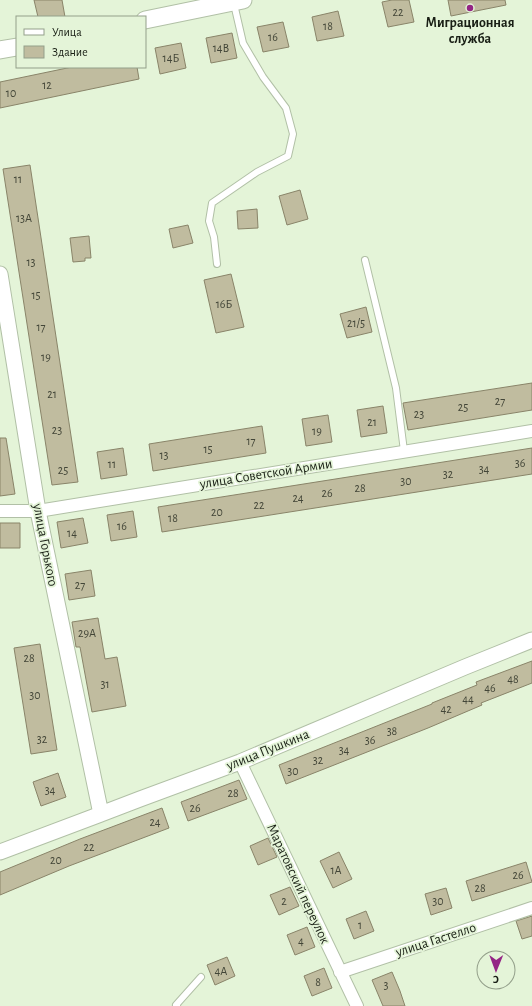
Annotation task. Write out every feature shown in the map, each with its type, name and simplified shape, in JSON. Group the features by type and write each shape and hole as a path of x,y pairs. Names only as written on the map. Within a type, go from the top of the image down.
{"main road":[{"path":"146,20 238,1"},
{"path":"0,50 16,47"}],"street":[{"name":"улица Горького","path":"0,274 38,511 101,814"},
{"name":"улица Советской Армии","path":"0,511 38,511 532,431"},
{"name":"улица Пушкина","path":"0,852 140,798 240,762 532,640"},
{"name":"Маратовский переулок","path":"240,762 357,1006"},
{"name":"улица Гастелло","path":"340,972 532,908"}],"lane":[{"path":"217,264 214,237 209,221 212,203 257,172 288,156 293,134 286,108 263,77 243,43 238,1"},
{"path":"365,260 396,388 404,451"},
{"path":"177,1006 176,1005 201,977"}],"building":[{"path":"34,0 62,0 65,16 38,16"},
{"path":"392,0 409,0 414,22 388,27 382,2"},
{"name":"Миграционная служба","path":"448,0 505,0 506,5 451,16"},
{"path":"338,11 344,36 317,41 312,17"},
{"path":"283,22 289,47 263,52 257,27"},
{"path":"232,33 237,58 211,63 206,38"},
{"path":"181,43 186,68 160,74 155,48"},
{"path":"67,68 137,68 139,79 0,108 0,82"},
{"path":"30,165 78,482 52,485 3,169"},
{"path":"300,190 308,219 287,225 279,196"},
{"path":"257,209 258,228 238,229 237,211"},
{"path":"188,225 193,243 173,248 169,229"},
{"path":"89,236 91,258 85,258 85,261 73,262 70,238"},
{"path":"231,274 244,327 216,333 204,280"},
{"path":"366,307 372,332 347,338 340,314"},
{"path":"532,383 532,410 408,430 403,403"},
{"path":"383,406 387,433 361,437 357,410"},
{"path":"328,415 332,442 306,446 302,419"},
{"path":"262,426 266,453 153,471 149,444"},
{"path":"0,438 6,438 15,494 0,496"},
{"path":"123,448 127,475 101,479 97,452"},
{"path":"532,448 532,474 162,532 158,507"},
{"path":"133,511 137,537 111,541 107,515"},
{"path":"83,518 88,543 61,548 57,522"},
{"path":"0,523 20,523 20,548 0,548"},
{"path":"91,570 95,596 69,600 65,574"},
{"path":"98,618 105,659 117,657 126,706 92,712 80,647 76,647 72,622"},
{"path":"40,644 57,750 31,754 14,648"},
{"path":"532,661 532,683 481,703 482,705 428,728 286,784 279,765 432,704 477,685 476,682"},
{"path":"58,773 66,797 41,806 33,782"},
{"path":"239,780 247,799 188,821 181,802"},
{"path":"162,808 169,828 69,866 0,895 0,872 80,839"},
{"path":"268,838 277,857 258,865 250,846"},
{"path":"339,852 352,879 333,888 320,861"},
{"path":"526,862 532,882 472,901 466,881"},
{"path":"290,887 299,906 279,915 270,895"},
{"path":"446,888 452,908 431,915 425,894"},
{"path":"366,911 374,931 354,939 346,919"},
{"path":"532,916 532,936 522,939 516,921"},
{"path":"307,927 315,947 295,955 287,935"},
{"path":"227,957 235,976 215,985 207,965"},
{"path":"324,968 332,988 312,996 304,976"},
{"path":"392,972 405,1006 383,1006 372,980"}],"place":[{"name":"Миграционная служба","path":"470,8"}]}
